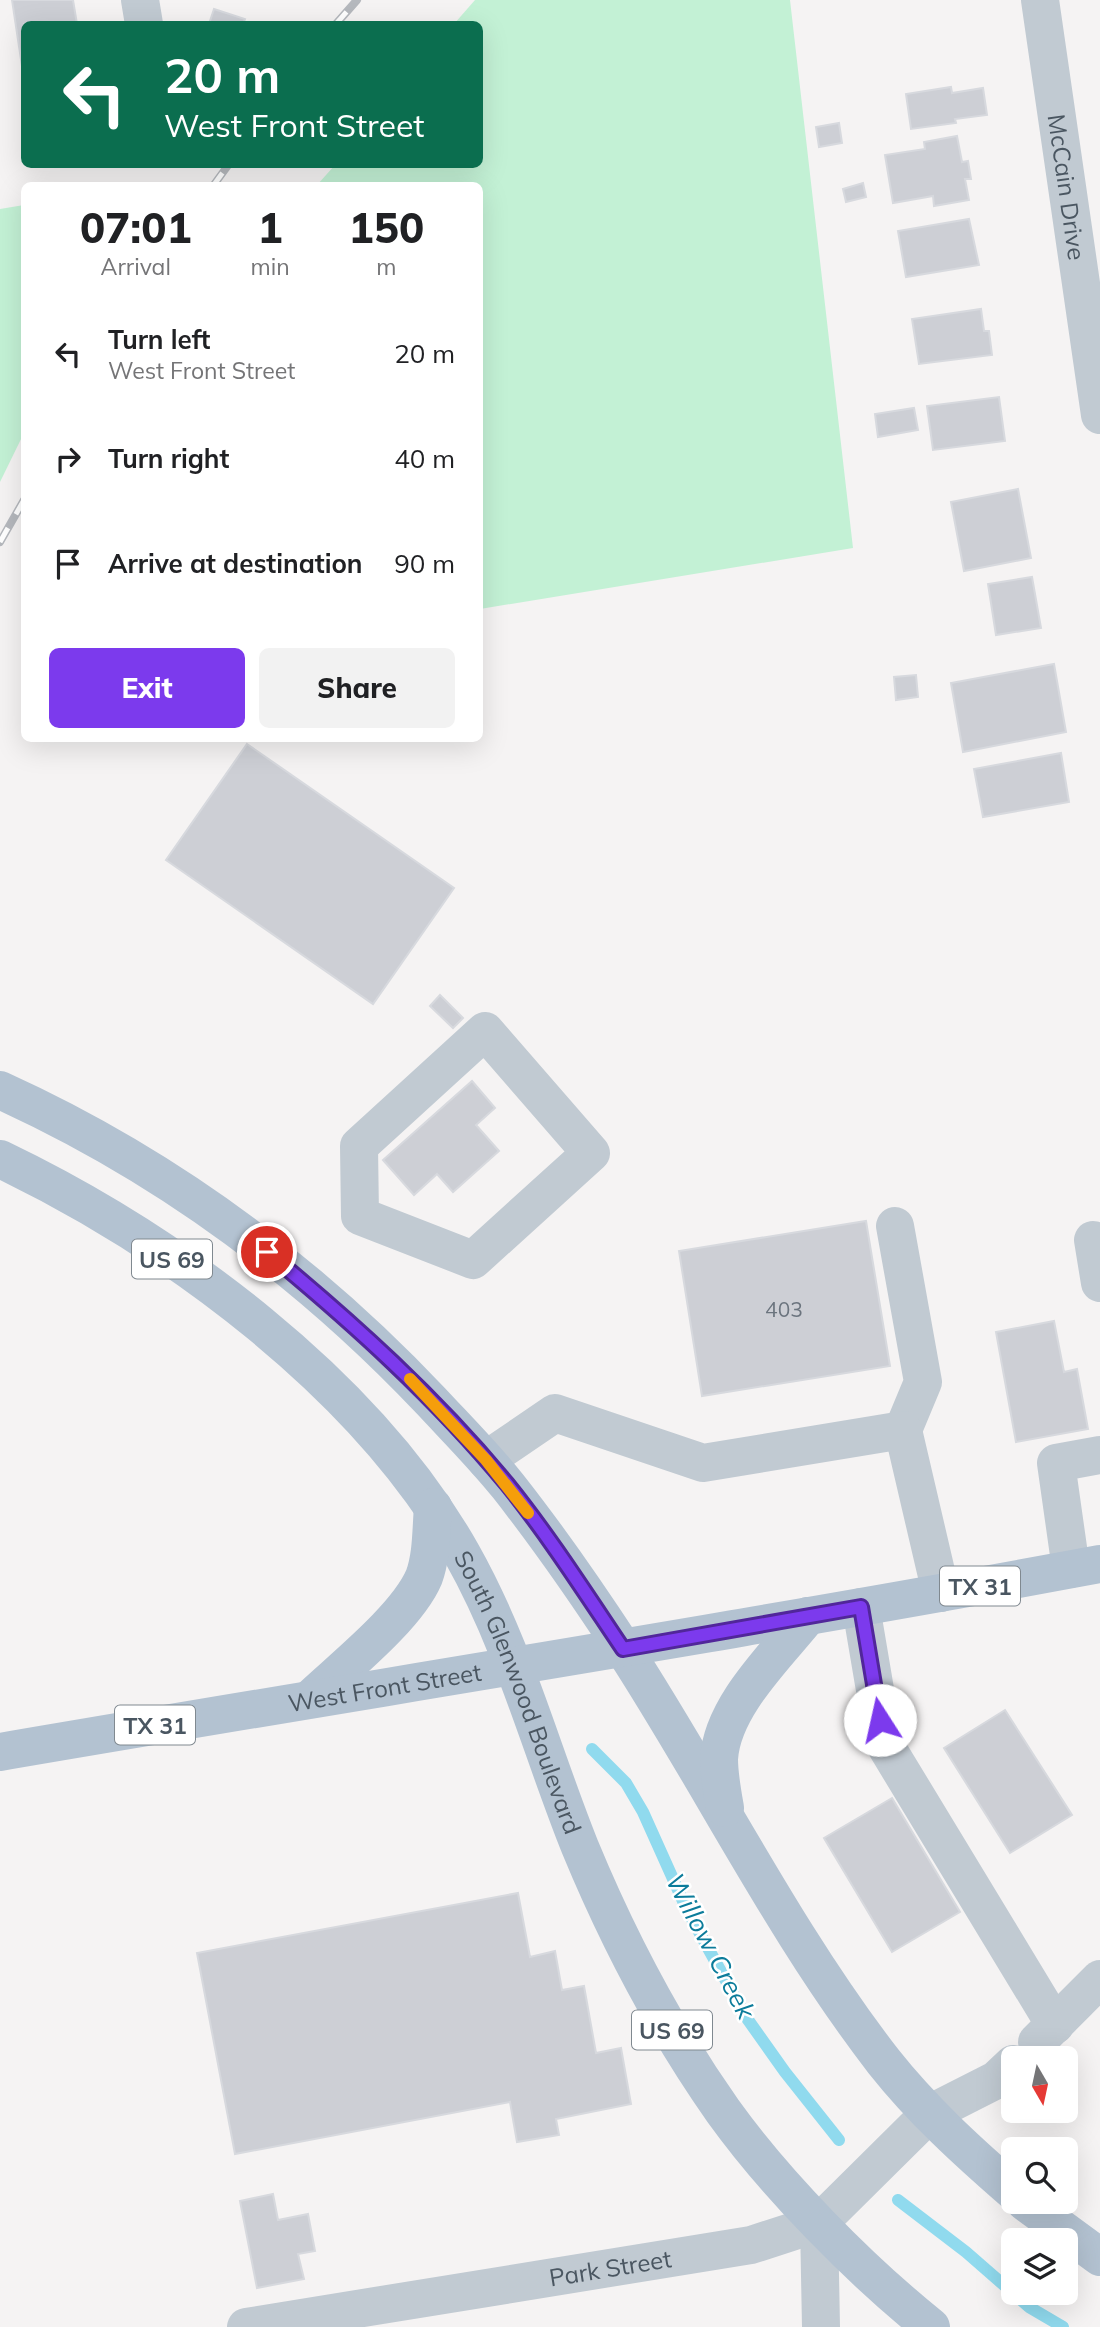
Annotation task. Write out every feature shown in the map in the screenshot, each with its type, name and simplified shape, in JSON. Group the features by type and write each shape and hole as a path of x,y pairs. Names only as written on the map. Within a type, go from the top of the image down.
{"main road":[{"name":"US 69","path":"0,1090 118,1149 249,1237 333,1306 396,1364 486,1460 554,1548 623,1649 836,1998 886,2064 929,2114 1001,2180"},
{"name":"South Glenwood Boulevard","path":"0,1159 75,1198 208,1283 327,1384 385,1446 433,1507 461,1553 488,1606 605,1905 686,2053 725,2113 771,2170 897,2299 931,2327"},
{"path":"311,1698 393,1620 412,1598 424,1575 430,1553 433,1507"},
{"name":"West Front Street","path":"0,1752 311,1698 623,1649 1086,1567"},
{"path":"727,1820 720,1782 719,1757 724,1735 732,1715 746,1693 808,1616"},
{"path":"1041,2214 1100,2257"}],"street":[{"path":"140,0 144,21"},
{"name":"McCain Drive","path":"1040,0 1100,415"},
{"path":"485,1031 591,1153 473,1260 360,1216 359,1146 485,1031"},
{"path":"895,1226 923,1382 903,1430 941,1593"},
{"path":"1093,1240 1100,1283"},
{"path":"486,1460 555,1413 703,1463 903,1430"},
{"path":"1086,1567 1056,1463 1100,1455"},
{"path":"861,1607 884,1743 1055,2025"},
{"path":"1033,2046 1100,1979"},
{"name":"Park Street","path":"246,2327 751,2245 820,2223 929,2114 1001,2075"},
{"path":"820,2223 821,2327"}],"green space":[{"path":"475,0 790,0 853,548 483,609 483,182 320,182 332,168 483,168 483,21 457,21"},
{"path":"21,206 21,439 0,482 0,209"}],"building":[{"path":"12,0 73,0 76,21 21,21 21,60"},
{"path":"214,9 245,19 244,21 210,21"},
{"path":"951,87 952,93 983,88 987,115 955,119 956,123 911,129 906,94"},
{"path":"839,123 842,143 819,147 816,127"},
{"path":"957,136 962,162 968,161 971,179 965,179 969,200 934,206 933,196 893,203 885,155 925,149 924,142"},
{"path":"863,183 866,197 846,202 843,189"},
{"path":"969,219 979,265 906,277 898,231"},
{"path":"981,309 984,331 989,331 992,355 919,364 912,319"},
{"path":"999,397 1005,441 933,450 927,406"},
{"path":"914,408 918,430 878,437 875,414"},
{"path":"1018,489 1031,558 964,571 951,502"},
{"path":"1032,577 1041,628 996,635 988,584"},
{"path":"1054,664 1066,732 963,752 951,683"},
{"path":"916,675 918,697 896,700 894,677"},
{"path":"247,744 454,888 373,1004 166,860"},
{"path":"1061,753 1069,802 983,817 974,769"},
{"path":"440,995 463,1018 453,1028 430,1006"},
{"path":"472,1081 495,1108 476,1125 499,1151 453,1192 437,1174 414,1195 383,1160"},
{"path":"866,1221 890,1366 702,1396 679,1251"},
{"path":"1054,1321 1064,1372 1077,1369 1088,1429 1016,1442 996,1332"},
{"path":"1005,1710 1072,1815 1010,1853 944,1748"},
{"path":"892,1798 960,1912 892,1952 824,1838"},
{"path":"518,1893 530,1957 555,1951 562,1990 584,1986 596,2053 621,2048 631,2104 556,2119 559,2135 517,2142 510,2102 235,2154 197,1953"},
{"path":"273,2194 278,2220 308,2214 315,2251 298,2254 304,2279 257,2288 240,2201"}],"waterway":[{"name":"Willow Creek","path":"592,1749 626,1783 643,1812 687,1910 746,2017 839,2140"},
{"name":"Willow Creek","path":"898,2200 966,2252 1029,2307 1063,2327"}],"railway":[{"path":"339,21 357,0"},
{"path":"216,182 226,168"},
{"path":"0,542 21,505"}],"slow traffic":[{"path":"410,1379 486,1460 528,1513"}],"route":[{"path":"267,1252 333,1306 396,1364 486,1460 554,1548 623,1649 861,1607 880,1720"}]}
